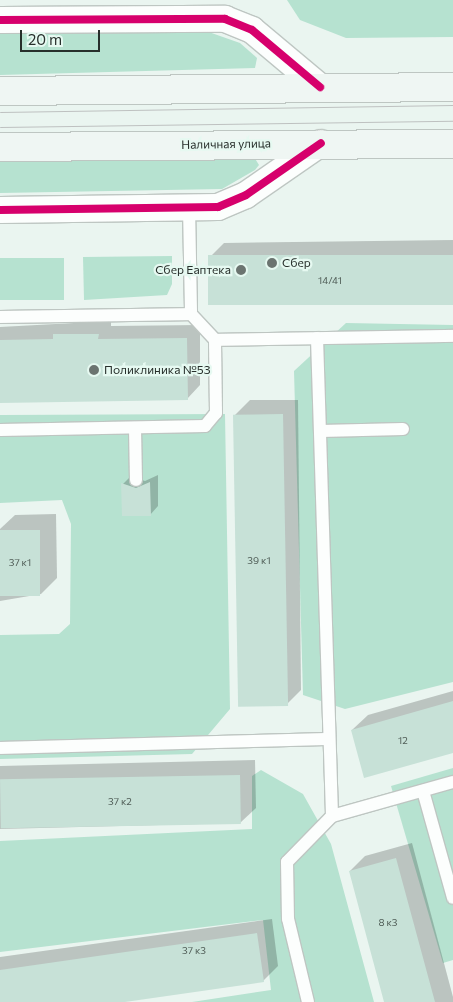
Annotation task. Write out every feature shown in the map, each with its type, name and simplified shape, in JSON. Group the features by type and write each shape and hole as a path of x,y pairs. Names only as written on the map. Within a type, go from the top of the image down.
{"main road":[{"path":"0,91 453,87"},
{"name":"Наличная улица","path":"0,147 322,143 453,144"}],"street":[{"path":"0,20 225,20 252,30 320,87"},
{"path":"0,210 218,207 246,196 322,143"}],"lane":[{"path":"0,430 206,426 216,413 215,340 191,314 189,207"},
{"path":"0,317 191,314"},
{"path":"215,340 453,336"},
{"path":"317,338 332,816"},
{"path":"135,428 136,480"},
{"path":"321,431 403,429"},
{"path":"0,748 329,739"},
{"path":"308,1002 288,919 287,862 332,816 453,782"},
{"path":"424,791 453,898"}],"green space":[{"path":"287,0 453,0 453,37 346,38 300,20"},
{"path":"203,30 240,43 257,58 255,68 0,75 0,33"},
{"path":"254,157 259,165 255,170 222,189 0,193 0,160"},
{"path":"172,256 172,284 167,295 84,300 83,257"},
{"path":"0,258 64,258 64,300 0,300"},
{"path":"346,323 453,325 453,682 345,709 303,695 294,371"},
{"path":"225,414 230,709 192,754 0,759 0,635 59,634 70,624 71,524 62,500 0,503 0,415"},
{"path":"453,768 453,960 443,963 391,786"},
{"path":"261,770 303,794 331,844 374,1002 192,1002 271,990 263,920 0,952 0,841 252,829 252,776"}],"building":[{"path":"208,255 453,255 453,305 208,305"},
{"name":"Поликлиника №53","path":"53,334 99,334 98,339 187,338 188,400 0,403 0,340 53,339"},
{"path":"283,414 288,706 238,707 233,415"},
{"path":"150,482 151,516 122,516 121,483 136,488"},
{"path":"0,530 40,530 40,596 0,596"},
{"path":"453,701 453,753 364,778 351,730"},
{"path":"240,775 241,824 1,828 0,779"},
{"path":"396,858 435,1002 384,1002 349,871"},
{"path":"257,933 264,982 125,1002 0,1002 0,970"}],"tram line":[{"path":"0,112 453,105"},
{"path":"0,127 453,121"}],"cycle path":[{"path":"0,20 225,19 252,30 320,87"},
{"path":"0,210 218,207 246,195 321,143"}],"place":[{"name":"Сбер","path":"272,263"},
{"name":"Сбер Еаптека","path":"241,270"},
{"name":"Поликлиника №53","path":"94,370"}]}
